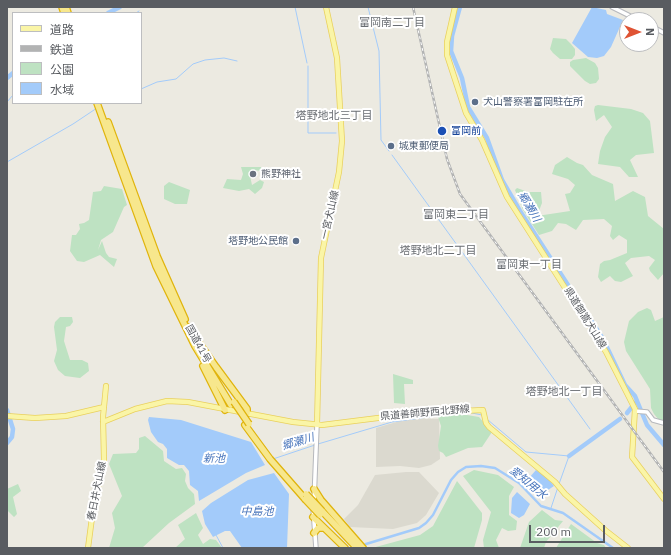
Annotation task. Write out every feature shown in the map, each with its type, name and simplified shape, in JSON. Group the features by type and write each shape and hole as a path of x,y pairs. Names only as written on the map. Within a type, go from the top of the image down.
{"highway":[{"name":"国道41号","path":"97,104 156,266 195,346 232,404 268,452 306,497 350,544 357,548"},
{"name":"国道41号","path":"101,104 157,256 188,327 232,404"},
{"path":"167,291 179,321 225,410"},
{"path":"188,327 216,368 247,409 247,413"},
{"path":"314,489 350,544"},
{"path":"314,501 321,500"},
{"path":"313,517 323,528 350,544 363,548"},
{"path":"314,533 318,528 323,528"}],"main road":[{"name":"一宮犬山線","path":"316,424 321,258 336,190 342,141 337,58 326,7"},
{"name":"県道御嵩犬山線","path":"455,7 447,42 447,55 466,113 482,140 507,197 606,352 638,411 632,457 664,499"},
{"name":"春日井犬山線","path":"88,548 93,510 104,460 103,424 106,386"},
{"name":"県道善師野西北野線","path":"103,424 135,409 167,401 188,402 293,422 316,424 342,424 374,418 464,409 483,410 486,423 555,482 560,489 605,530 628,548"},
{"path":"7,416 35,418 66,416 104,407"}],"street":[{"path":"638,411 648,412 655,422 664,423"},
{"path":"316,424 313,517 316,548"}],"shaded area":[{"path":"410,418 439,419 440,459 431,465 419,468 400,466 376,467 376,428"},
{"path":"419,472 439,493 426,515 417,523 393,529 350,527 344,519 358,505 375,475"}],"green space":[{"path":"553,38 566,39 571,44 575,49 575,55 572,59 560,59 553,53 550,49"},
{"path":"586,58 595,63 598,68 599,79 596,83 590,84 585,81 570,66 570,62 573,60"},
{"path":"598,105 631,109 643,113 650,121 654,153 636,155 630,160 638,177 629,177 620,167 598,164 600,151 605,137 612,127 604,115 596,121 594,110 595,106"},
{"path":"567,157 583,165 592,175 613,184 615,201 633,191 645,197 648,216 664,229 664,273 658,280 650,271 649,268 655,260 649,256 631,258 625,263 633,276 621,282 615,281 610,276 601,282 598,277 600,264 604,261 627,253 627,240 619,235 613,240 610,236 612,226 604,219 583,220 576,230 566,224 558,223 552,231 539,235 523,210 515,190 517,188 528,192 541,192 542,203 537,216 570,211 565,194 570,193 575,185 568,179 552,174 555,165"},
{"path":"241,167 261,167 261,171 253,170 250,176 252,185 260,180 264,182 262,188 255,194 249,189 239,191 223,188 227,179 241,180 243,174"},
{"path":"169,182 190,190 187,204 175,204 164,199 164,186"},
{"path":"104,186 122,189 127,205 124,207 113,232 101,240 98,250 102,241 109,257 117,259 114,267 100,255 84,262 77,261 70,251 72,235 76,235 80,229 79,224 89,220 93,192 101,191"},
{"path":"647,308 651,310 655,321 664,317 664,420 659,420 654,414 651,408 650,389 626,351 624,342 629,321 638,312"},
{"path":"60,317 72,317 73,322 70,326 66,327 64,341 70,360 82,360 88,363 89,371 80,378 65,376 58,370 54,361 57,350 54,327 55,322"},
{"path":"393,374 413,380 413,384 404,384 405,404 394,403"},
{"path":"461,414 479,417 492,432 482,447 468,448 446,457 439,451 438,446 441,426 438,417"},
{"path":"145,436 163,451 164,461 176,469 182,468 186,474 185,481 188,488 194,494 195,504 169,523 142,548 109,548 115,528 112,513 122,496 109,464 113,454 136,453 139,449 139,438"},
{"path":"474,470 498,475 514,487 509,496 509,515 517,521 516,530 508,531 502,528 496,540 499,548 484,548 483,540 491,512 463,476"},
{"path":"457,481 482,513 482,520 474,548 372,548 420,535 433,526"},
{"path":"18,484 21,491 13,497 17,514 14,517 7,510 7,489"},
{"path":"542,510 555,520 563,521 546,542 544,548 520,548 529,522"},
{"path":"196,513 203,528 198,535 203,544 210,539 216,540 222,548 175,548 185,539 178,525"},
{"path":"571,524 597,543 604,545 606,548 556,548"}],"water":[{"path":"592,7 606,10 607,14 619,18 619,29 611,47 604,56 597,58 588,57 572,43"},
{"name":"新池","path":"149,417 181,420 251,442 265,465 246,473 199,501 198,491 190,485 189,471 184,465 179,465 167,458 167,449 163,444 158,442 151,432 148,420"},
{"path":"536,470 548,478 554,486 545,492 529,478"},
{"name":"中島池","path":"274,473 289,494 287,548 242,548 230,531 225,531 213,537 205,524 202,511 211,503 248,480"},
{"path":"517,492 530,504 524,515 519,518 511,513 512,498"}],"waterway":[{"path":"110,12 120,7"},
{"path":"295,7 307,63"},
{"path":"368,7 379,51 381,140 389,151"},
{"name":"郷瀬川","path":"460,7 452,36 451,51 462,78 468,107 487,138 502,180 520,211 603,339 625,385 635,396 647,425 664,445"},
{"path":"142,89 157,82 176,79 193,64 205,60 224,58 237,61"},
{"path":"308,66 308,133 336,133"},
{"path":"7,78 12,74"},
{"path":"7,102 12,96"},
{"path":"7,162 73,124 97,108"},
{"path":"392,155 590,429"},
{"name":"郷瀬川","path":"627,413 635,403"},
{"path":"7,410 13,429 12,437 7,443"},
{"name":"郷瀬川","path":"472,413 482,415"},
{"name":"郷瀬川","path":"318,444 392,422 449,414"},
{"name":"郷瀬川","path":"569,456 620,419"},
{"name":"郷瀬川","path":"488,420 526,452 569,456 559,484"},
{"name":"郷瀬川","path":"273,459 315,445"},
{"name":"愛知用水","path":"362,548 366,544 419,528 433,515 451,480 458,472 466,467 481,466 495,468 519,483 541,506 563,513 613,548"},
{"path":"551,508 558,487"},
{"path":"216,535 223,548"}],"railway":[{"path":"413,7 447,159 460,194 664,472"}],"place":[{"name":"犬山警察署富岡駐在所","path":"475,102"},
{"name":"富岡前","path":"442,131"},
{"name":"城東郵便局","path":"391,146"},
{"name":"熊野神社","path":"253,174"},
{"name":"塔野地公民館","path":"296,241"}],"district":[{"name":"富岡南二丁目","path":"392,23"},
{"name":"塔野地北三丁目","path":"334,116"},
{"name":"富岡東二丁目","path":"456,215"},
{"name":"塔野地北二丁目","path":"438,251"},
{"name":"富岡東一丁目","path":"529,265"},
{"name":"塔野地北一丁目","path":"564,392"}]}
